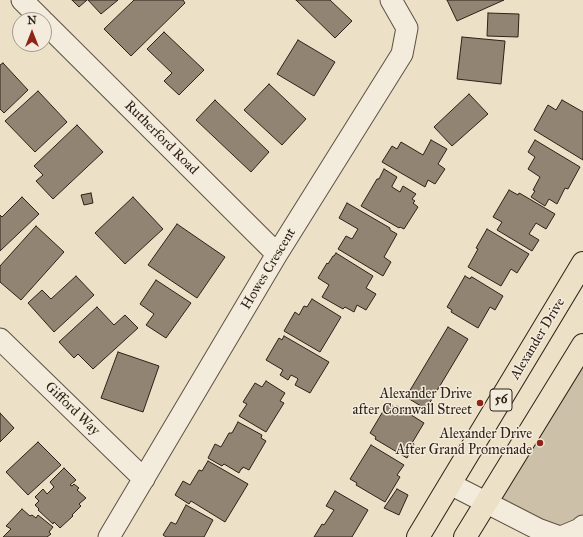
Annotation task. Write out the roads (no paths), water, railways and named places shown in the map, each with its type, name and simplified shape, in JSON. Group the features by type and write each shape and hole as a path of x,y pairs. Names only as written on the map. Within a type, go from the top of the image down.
{"main road":[{"name":"Alexander Drive","path":"418,537 583,264"},
{"path":"465,537 583,345"}],"street":[{"path":"22,0 34,12"},
{"name":"Howes Crescent","path":"109,537 277,254 402,54 407,28 391,0"},
{"name":"Rutherford Road","path":"52,30 277,254"},
{"name":"Gifford Way","path":"0,339 144,479"},
{"path":"450,484 538,530 561,537 580,529 583,526"}],"place":[{"name":"Alexander Drive after Cornwall Street","path":"480,403"},
{"name":"Alexander Drive After Grand Promenade","path":"540,443"}]}
